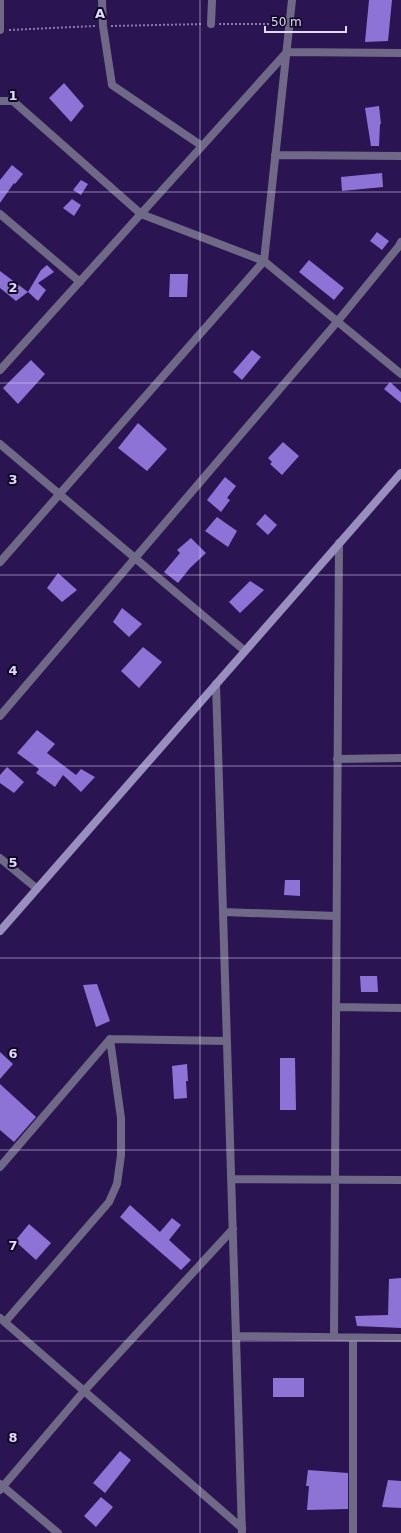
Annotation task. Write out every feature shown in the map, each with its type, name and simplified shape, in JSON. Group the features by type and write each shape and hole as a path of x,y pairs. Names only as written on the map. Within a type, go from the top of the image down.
{"main road":[{"path":"0,931 36,888 401,473"}],"street":[{"path":"0,0 0,30"},
{"path":"102,0 102,26 112,85 202,146"},
{"path":"211,24 212,0"},
{"path":"0,562 264,261 292,0"},
{"path":"0,370 286,52 401,53"},
{"path":"0,101 13,101 141,214 264,261 401,374"},
{"path":"276,155 401,156"},
{"path":"0,214 80,282"},
{"path":"0,716 337,322 401,242"},
{"path":"0,444 245,651"},
{"path":"334,1337 339,543"},
{"path":"216,684 242,1530"},
{"path":"338,759 401,758"},
{"path":"0,858 36,888"},
{"path":"224,912 336,916"},
{"path":"336,1007 401,1008"},
{"path":"110,1039 227,1041"},
{"path":"0,1167 110,1039"},
{"path":"110,1039 121,1118 121,1154 117,1184 109,1202 3,1320 242,1530"},
{"path":"232,1179 401,1180"},
{"path":"58,1533 1,1487 84,1391 233,1229"},
{"path":"236,1336 401,1338"},
{"path":"353,1338 353,1533"}],"path":[{"path":"0,30 102,26 290,24"}],"building":[{"path":"369,0 392,0 388,41 365,42"},
{"path":"64,83 84,106 71,122 49,98"},
{"path":"379,106 381,124 379,146 371,146 365,108"},
{"path":"12,165 23,174 15,184 14,183 0,203 0,180"},
{"path":"382,173 383,187 342,191 341,177"},
{"path":"81,180 88,184 81,195 73,190"},
{"path":"72,199 81,205 74,216 63,208"},
{"path":"377,232 389,241 382,250 370,241"},
{"path":"309,260 344,288 334,300 299,272"},
{"path":"47,265 54,272 38,283 46,290 38,301 28,292 41,270"},
{"path":"0,271 28,292 16,301 0,288"},
{"path":"170,274 188,274 187,297 169,297"},
{"path":"252,350 261,357 242,380 233,372"},
{"path":"31,360 45,374 18,404 3,388"},
{"path":"390,382 401,392 401,403 384,389"},
{"path":"138,423 167,449 147,471 118,448"},
{"path":"283,442 299,456 282,475 270,464 272,462 268,458"},
{"path":"225,477 236,486 227,498 230,500 221,512 207,500"},
{"path":"265,514 277,525 268,535 256,524"},
{"path":"217,517 237,531 228,547 205,531"},
{"path":"191,538 206,553 190,568 178,583 164,572 180,553 177,550"},
{"path":"58,573 77,590 62,602 47,588"},
{"path":"250,581 264,590 240,613 229,602"},
{"path":"122,608 142,624 129,637 113,622"},
{"path":"143,647 162,662 139,688 121,671"},
{"path":"37,730 55,744 47,753 76,775 81,769 95,777 81,792 63,775 55,787 36,773 39,769 17,753"},
{"path":"7,767 24,782 14,793 0,783 0,775"},
{"path":"285,880 300,880 300,896 284,895"},
{"path":"360,976 377,976 378,992 361,992"},
{"path":"97,984 110,1021 96,1027 83,985"},
{"path":"0,1052 13,1064 0,1079"},
{"path":"280,1058 295,1058 296,1110 280,1110"},
{"path":"187,1064 187,1098 174,1099 172,1066"},
{"path":"0,1084 36,1117 14,1142 0,1130"},
{"path":"130,1205 160,1232 172,1218 181,1225 169,1240 191,1260 181,1270 120,1217"},
{"path":"29,1224 51,1243 36,1260 15,1241"},
{"path":"401,1278 401,1328 357,1326 355,1316 388,1315 389,1279"},
{"path":"273,1378 304,1378 304,1397 273,1397"},
{"path":"120,1451 131,1460 105,1493 93,1483"},
{"path":"308,1470 348,1473 348,1509 307,1510 309,1486 306,1486"},
{"path":"388,1480 401,1481 401,1508 382,1507"},
{"path":"101,1497 113,1507 96,1527 84,1516"}]}
